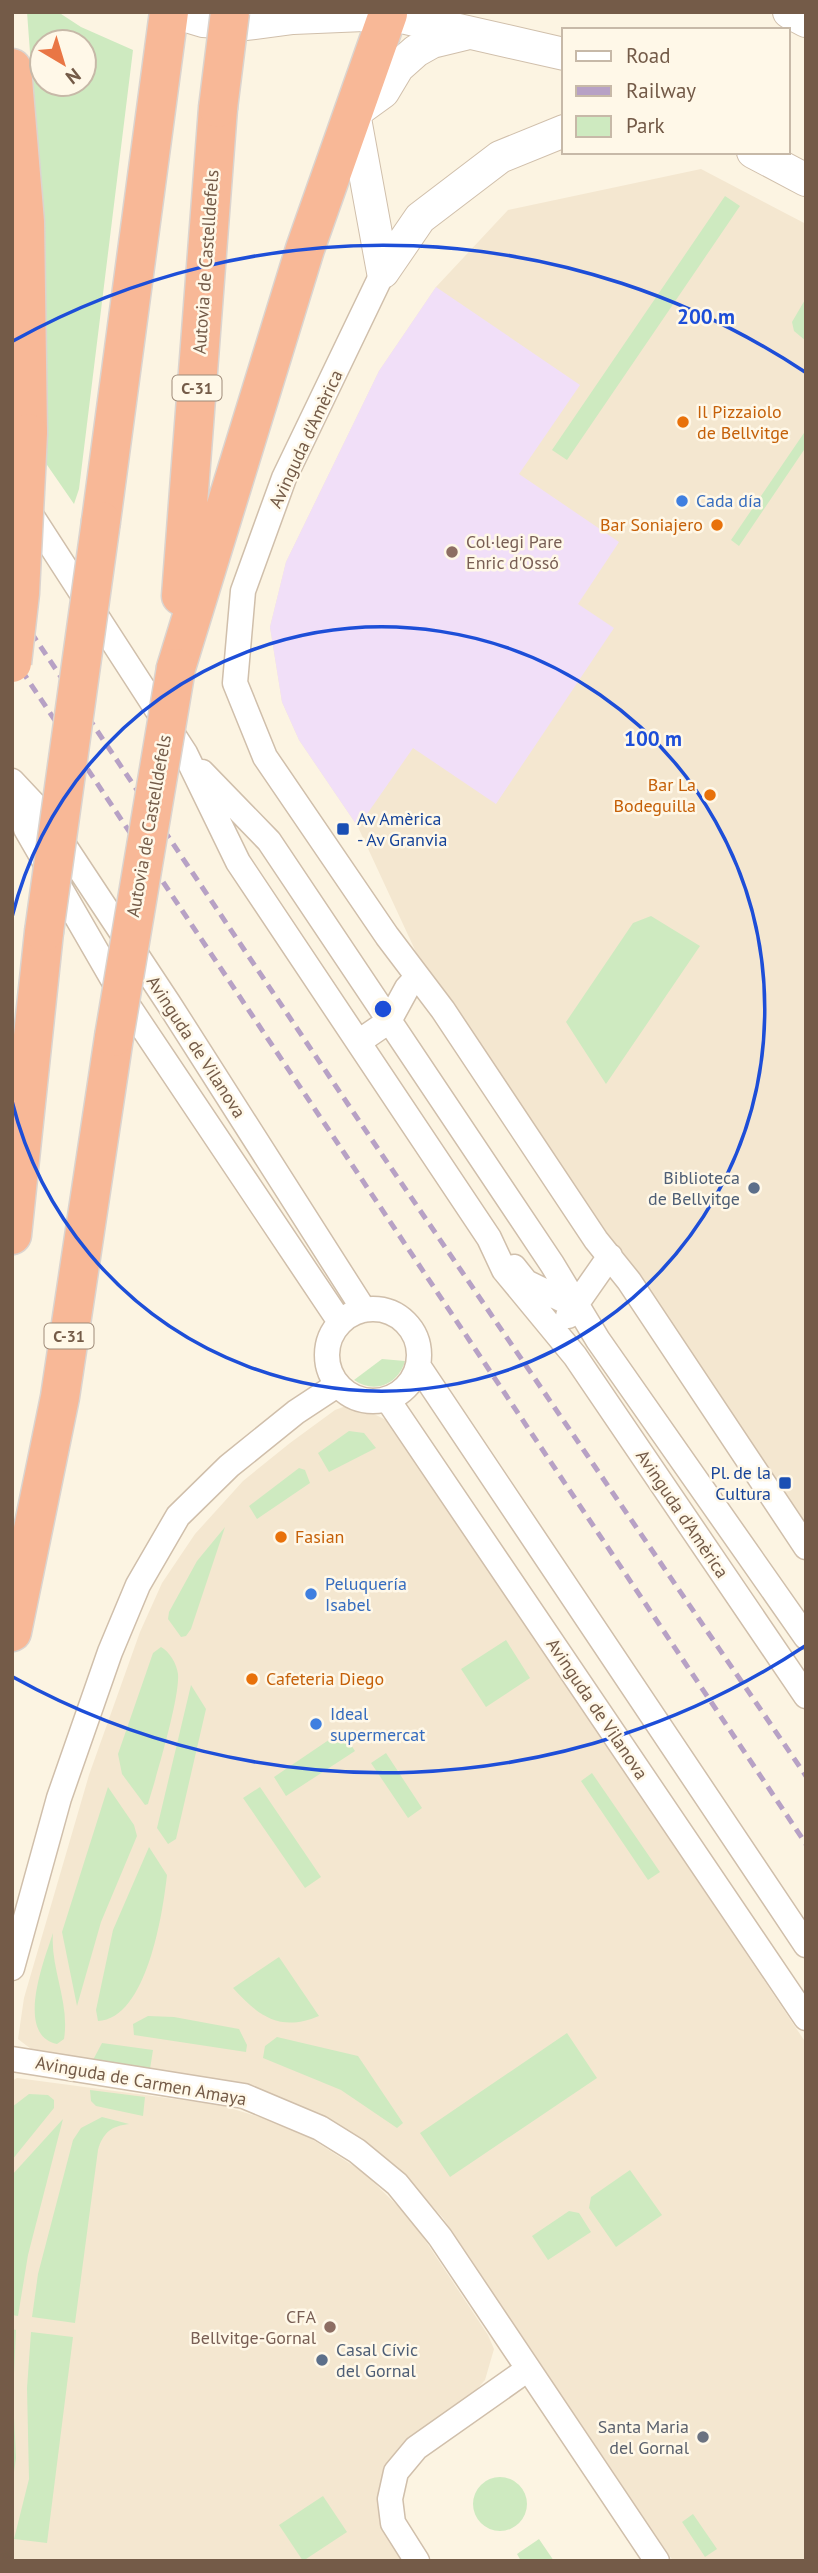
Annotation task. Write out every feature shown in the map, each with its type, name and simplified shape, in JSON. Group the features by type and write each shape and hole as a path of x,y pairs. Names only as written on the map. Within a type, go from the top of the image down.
{"highway":[{"path":"12,1235 44,932 171,12"},
{"name":"Autovia de Castelldefels","path":"12,1632 60,1397 114,1037 176,668 218,108 230,12"},
{"path":"176,668 264,374 388,13"},
{"path":"12,68 25,222 28,433 20,593 12,663"}],"street":[{"path":"171,12 203,21 247,24 293,18 388,13 562,54"},
{"path":"789,12 806,21"},
{"path":"383,272 354,113 383,92 398,67 416,51 432,42 470,33"},
{"path":"383,272 420,218 500,157 562,132"},
{"path":"757,154 806,180"},
{"name":"Avinguda d'Amèrica","path":"383,272 284,478 243,591 235,682 265,757 629,1281 806,1547"},
{"name":"Avinguda d'Amèrica","path":"12,486 185,753 238,862 489,1238 526,1282 575,1306"},
{"name":"Avinguda d'Amèrica","path":"185,753 269,841 552,1264 575,1306 806,1637"},
{"name":"Avinguda de Vilanova","path":"16,786 44,815 169,1004 364,1310"},
{"name":"Avinguda de Vilanova","path":"16,786 26,829 127,1004 340,1322"},
{"path":"360,1041 388,1021 407,988 417,977"},
{"name":"Avinguda d'Amèrica","path":"489,1238 504,1270 528,1303 557,1333 806,1696"},
{"path":"557,1333 610,1256"},
{"path":"380,1309 399,1317 411,1328 420,1351 419,1367 402,1392 388,1400 359,1400 337,1385 329,1371 329,1341 340,1322 364,1310 380,1309"},
{"path":"419,1367 806,1945"},
{"path":"12,1968 59,1798 110,1652 138,1585 178,1516 229,1466 296,1412 337,1385"},
{"name":"Avinguda de Vilanova","path":"388,1400 806,2018"},
{"name":"Avinguda de Carmen Amaya","path":"12,2059 244,2096 320,2128 358,2151 397,2184 440,2237 657,2561"},
{"path":"417,2561 393,2524 390,2499 396,2472 416,2448 528,2369"}],"shaded area":[{"path":"701,169 806,224 806,1531 434,991 358,827 299,740 282,702 270,627 286,562 379,371 436,287 508,210"},
{"name":"Col·legi Pare Enric d'Ossó","path":"436,287 580,385 519,474 619,542 578,604 614,628 496,804 413,748 358,827 299,740 282,702 270,627 286,562 379,371"},
{"path":"346,1406 364,1409 390,1422 806,2043 806,2561 673,2561 443,2218 404,2175 374,2148 334,2121 242,2083 35,2052 18,2039 24,1998 89,1775 140,1632 162,1583 195,1534 243,1481 335,1410"},
{"path":"17,2078 220,2105 279,2123 307,2136 363,2172 411,2219 488,2335 494,2349 485,2380 471,2396 403,2444 388,2462 380,2483 380,2514 404,2561 12,2561 12,2081"}],"green space":[{"path":"27,12 58,12 83,28 28,28"},
{"path":"98,35 133,50 79,489 74,504 45,462 43,228 33,98 98,98"},
{"path":"725,196 740,206 567,460 552,450"},
{"path":"806,298 806,341 794,331 792,322"},
{"path":"806,430 806,447 739,546 731,540"},
{"path":"651,916 700,946 606,1084 566,1022 633,923"},
{"path":"382,1359 405,1361 397,1376 384,1385 369,1386 354,1380"},
{"path":"349,1431 364,1433 376,1448 329,1472 318,1453"},
{"path":"299,1468 305,1470 310,1483 257,1519 249,1506"},
{"path":"225,1527 191,1629 186,1636 181,1637 168,1619 169,1612 197,1561"},
{"path":"506,1640 530,1678 486,1707 461,1669"},
{"path":"161,1647 170,1655 176,1666 178,1685 162,1757 148,1804 145,1805 122,1774 118,1754 153,1653"},
{"path":"191,1685 206,1709 176,1839 168,1844 157,1828"},
{"path":"342,1731 355,1751 286,1796 274,1777"},
{"path":"386,1753 422,1808 408,1818 371,1763"},
{"path":"592,1773 660,1872 648,1880 581,1781"},
{"path":"108,1787 134,1825 137,1836 101,1922 77,2006 62,1932"},
{"path":"260,1787 321,1877 305,1888 243,1798"},
{"path":"149,1847 167,1875 149,1961 129,2003 115,2016 98,2021 96,2010 113,1930"},
{"path":"53,1933 54,1959 65,2025 64,2039 57,2044 44,2038 37,2026 35,2012 39,1977"},
{"path":"279,1957 319,2016 293,2022 272,2019 252,2007 233,1988"},
{"path":"148,2016 174,2017 239,2029 247,2045 246,2052 134,2035 133,2024"},
{"path":"567,2033 597,2078 450,2177 420,2133"},
{"path":"277,2037 358,2056 403,2123 397,2128 341,2090 263,2058 265,2046"},
{"path":"102,2043 153,2050 150,2069 93,2060"},
{"path":"90,2090 145,2097 143,2116 96,2106 91,2101"},
{"path":"29,2094 48,2095 54,2100 54,2108 12,2160 12,2107"},
{"path":"102,2117 129,2124 109,2131 98,2150 75,2323 32,2317 38,2274 73,2140 81,2128"},
{"path":"63,2119 28,2255 18,2316 12,2315 12,2175"},
{"path":"630,2170 662,2215 616,2247 589,2208 591,2197"},
{"path":"569,2211 579,2213 591,2232 548,2260 532,2236"},
{"path":"12,2329 16,2330 13,2396 16,2458 12,2486"},
{"path":"31,2332 73,2337 47,2543 14,2539 29,2479 27,2388"},
{"path":"500,2477 519,2485 527,2504 519,2523 500,2531 481,2523 473,2504 481,2485"},
{"path":"323,2496 347,2532 303,2561 279,2525"},
{"path":"693,2514 717,2549 705,2557 682,2522"},
{"path":"539,2539 554,2561 521,2561 517,2554"}],"railway":[{"path":"12,604 372,1140 806,1776"},
{"path":"12,656 806,1844"}],"place":[{"name":"Il Pizzaiolo de Bellvitge","path":"683,422"},
{"name":"Cada día","path":"682,501"},
{"name":"Bar Soniajero","path":"717,525"},
{"name":"Col·legi Pare Enric d'Ossó","path":"452,552"},
{"name":"Bar La Bodeguilla","path":"710,795"},
{"name":"Av Amèrica - Av Granvia","path":"343,829"},
{"name":"Biblioteca de Bellvitge","path":"754,1188"},
{"name":"Pl. de la Cultura","path":"785,1483"},
{"name":"Fasian","path":"281,1537"},
{"name":"Peluquería Isabel","path":"311,1594"},
{"name":"Cafeteria Diego","path":"252,1679"},
{"name":"Ideal supermercat","path":"316,1724"},
{"name":"CFA Bellvitge-Gornal","path":"330,2327"},
{"name":"Casal Cívic del Gornal","path":"322,2360"},
{"name":"Santa Maria del Gornal","path":"703,2437"}]}
